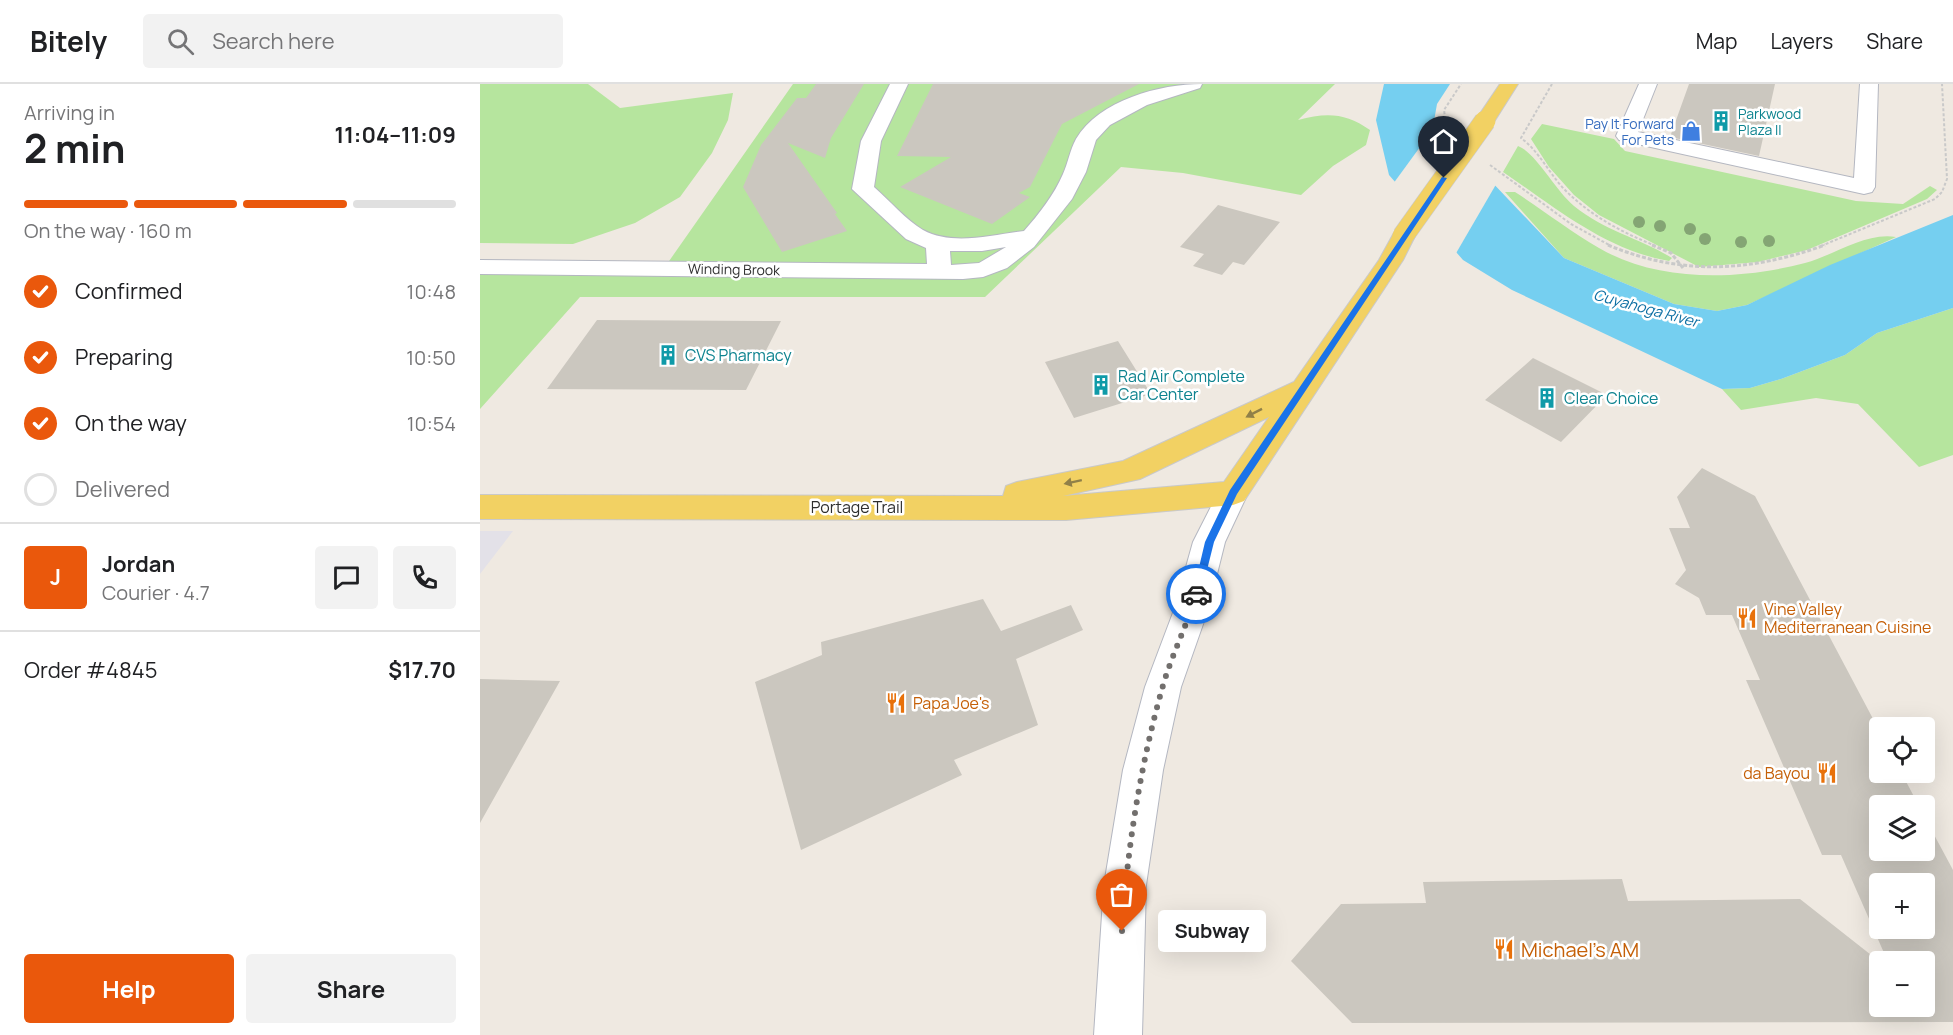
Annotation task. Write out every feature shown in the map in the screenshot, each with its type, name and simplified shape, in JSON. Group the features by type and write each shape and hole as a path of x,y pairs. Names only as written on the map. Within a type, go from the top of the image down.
{"main road":[{"path":"1233,492 1391,260 1403,236 1509,84"},
{"path":"949,508 1129,471 1197,441 1306,387"},
{"name":"Portage Trail","path":"480,507 1066,508 1233,492"}],"street":[{"path":"899,84 871,141 863,189 914,234 938,244 982,244 1028,237 1050,215 1065,193 1076,170 1081,147 1094,129 1122,110 1170,87 1193,84"},
{"path":"1648,84 1626,136 1864,187 1869,84"},
{"name":"Winding Brook","path":"480,267 963,272 987,269 1014,252 1028,237"},
{"path":"938,244 939,271"},
{"path":"1118,1035 1125,885 1143,770 1163,687 1191,610 1209,542 1233,492"}],"path":[{"path":"1444,110 1461,84"},
{"path":"1552,84 1521,138 1532,147 1565,190 1590,212 1629,236 1671,253 1684,268"},
{"path":"1505,176 1597,240 1643,260 1684,268 1744,267 1810,252 1935,199 1942,192 1947,179 1942,84"}],"shaded area":[{"path":"480,531 513,531 480,574"}],"green space":[{"path":"480,84 588,84 620,108 733,93 728,120 712,153 680,197 635,223 573,244 480,243"},
{"path":"793,84 1335,84 1298,120 1327,115 1344,117 1370,130 1366,145 1333,166 1301,195 1183,173 1121,167 985,297 580,297 480,409 480,273 660,274"},
{"path":"1542,124 1614,139 1625,151 1856,201 1903,204 1930,186 1937,190 1927,199 1807,250 1758,262 1699,267 1599,215 1574,195 1549,167 1531,139"},
{"path":"1518,146 1532,156 1567,199 1586,215 1672,258 1669,261 1646,255 1624,248 1602,237 1562,213 1503,172"},
{"path":"1505,192 1515,192 1599,248 1647,268 1673,273 1727,275 1780,269 1805,263 1861,241 1884,236 1896,237 1747,305 1717,311 1674,304 1564,258"},
{"path":"1953,308 1953,455 1919,467 1858,404 1816,398 1741,410 1722,389 1750,388 1781,379 1845,355 1877,333"}],"water":[{"name":"Cuyahoga River","path":"1384,84 1450,84 1437,104 1434,121 1564,258 1674,304 1717,311 1747,305 1830,265 1953,215 1953,308 1877,333 1845,355 1781,379 1750,388 1722,389 1512,290 1463,260 1389,175 1376,120"}],"pier":[{"path":"1439,121 1498,181 1455,255 1393,184"}],"building":[{"path":"816,84 864,84 831,138 825,158 788,143 847,231 782,252 743,187 761,145 797,98 806,98"},
{"path":"933,84 1139,84 1062,124 1030,187 1019,193 1030,197 992,224 900,187 951,157 897,156"},
{"name":"Parkwood Plaza II","path":"1689,84 1775,84 1759,156 1670,137"},
{"path":"1218,205 1280,222 1244,265 1233,262 1222,275 1193,266 1204,254 1180,247"},
{"name":"CVS Pharmacy","path":"597,320 781,321 746,390 547,389"},
{"name":"Rad Air Complete Car Center","path":"1118,341 1151,394 1074,418 1045,362"},
{"name":"Clear Choice","path":"1533,358 1607,395 1561,442 1485,400"},
{"path":"1702,468 1755,496 1872,717 1869,717 1869,783 1907,783 1913,795 1869,795 1869,861 1935,861 1935,836 1953,870 1953,1022 1352,1023 1291,961 1341,904 1426,903 1423,882 1622,879 1628,901 1800,899 1869,953 1869,1017 1935,1017 1935,951 1883,951 1878,939 1935,939 1935,873 1869,873 1869,919 1841,855 1822,855 1746,680 1760,680 1732,615 1706,615 1699,598 1675,584 1686,570 1669,528 1690,528 1677,497"},
{"name":"Papa Joe's","path":"983,599 1001,631 1071,605 1083,630 1016,659 1038,725 954,760 962,775 801,850 755,682 822,655 821,642"},
{"path":"480,679 560,681 480,823"}],"way so far":[{"path":"1122,931 1125,885 1143,770 1163,687 1196,594"}],"place":[{"name":"Parkwood Plaza II","path":"1721,121"},
{"name":"Pay It Forward For Pets","path":"1691,131"},
{"name":"CVS Pharmacy","path":"668,355"},
{"name":"Rad Air Complete Car Center","path":"1101,385"},
{"name":"Clear Choice","path":"1547,398"},
{"name":"Vine Valley Mediterranean Cuisine","path":"1747,618"},
{"name":"Papa Joe's","path":"896,703"},
{"name":"da Bayou","path":"1827,773"},
{"name":"Subway","path":"1122,931"},
{"name":"Michael's AM","path":"1504,949"}],"route":[{"path":"1196,594 1209,542 1233,492 1306,387 1391,260 1403,236 1444,178"}]}
